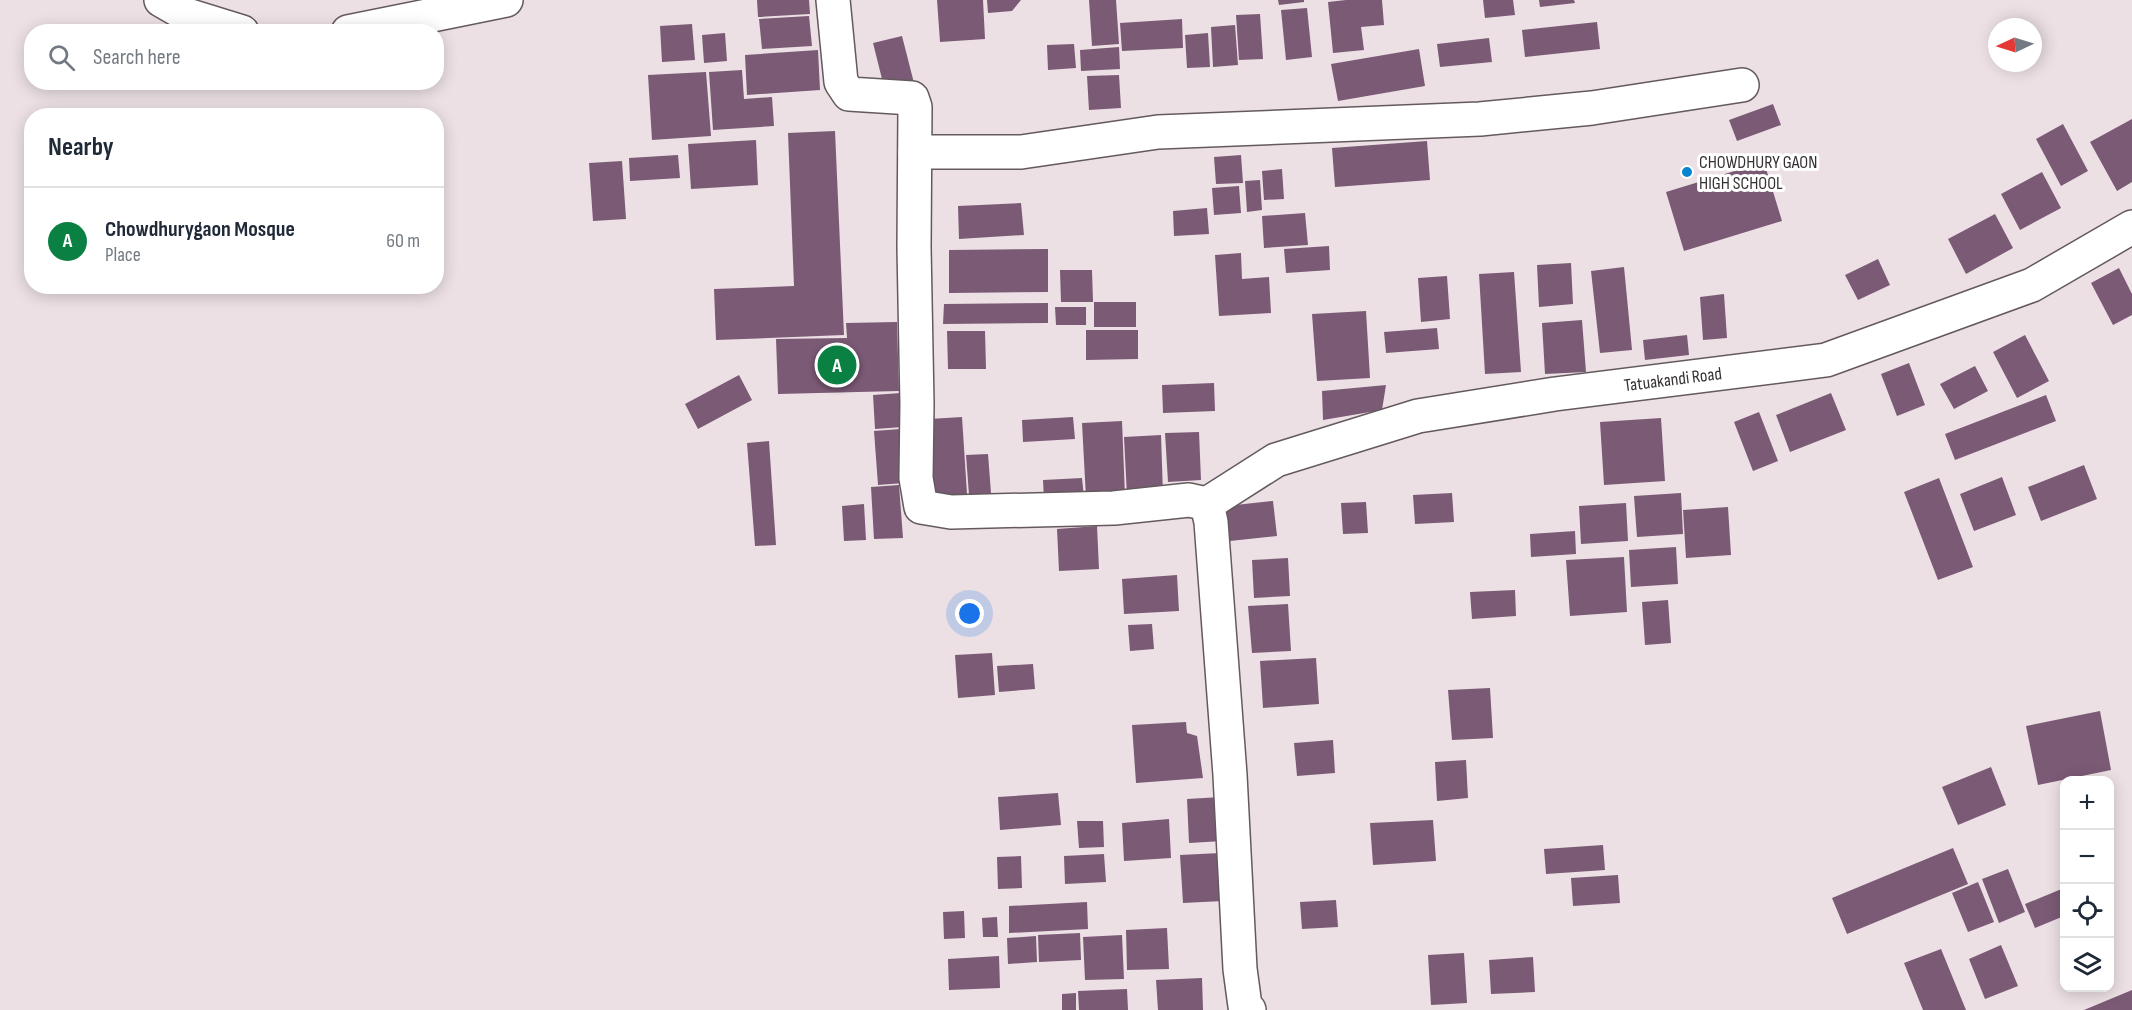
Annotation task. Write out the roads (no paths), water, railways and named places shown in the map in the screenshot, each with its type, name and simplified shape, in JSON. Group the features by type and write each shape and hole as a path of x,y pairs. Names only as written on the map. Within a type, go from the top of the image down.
{"street":[{"path":"161,0 187,15 216,24"},
{"path":"388,24 506,0"},
{"path":"833,0 841,82 849,94 912,98 915,107 916,477 921,507 951,512 1114,508 1189,500 1207,504 1230,775 1240,969 1245,1006 1249,1010"},
{"path":"915,152 1021,152 1158,132 1480,119 1592,108 1742,85"},
{"name":"Tatuakandi Road","path":"1207,504 1276,460 1418,416 1555,394 1826,360 2032,285 2132,227"}],"place":[{"name":"CHOWDHURY GAON HIGH SCHOOL","path":"1687,172"},
{"name":"Chowdhurygaon Mosque","path":"837,365"}]}
